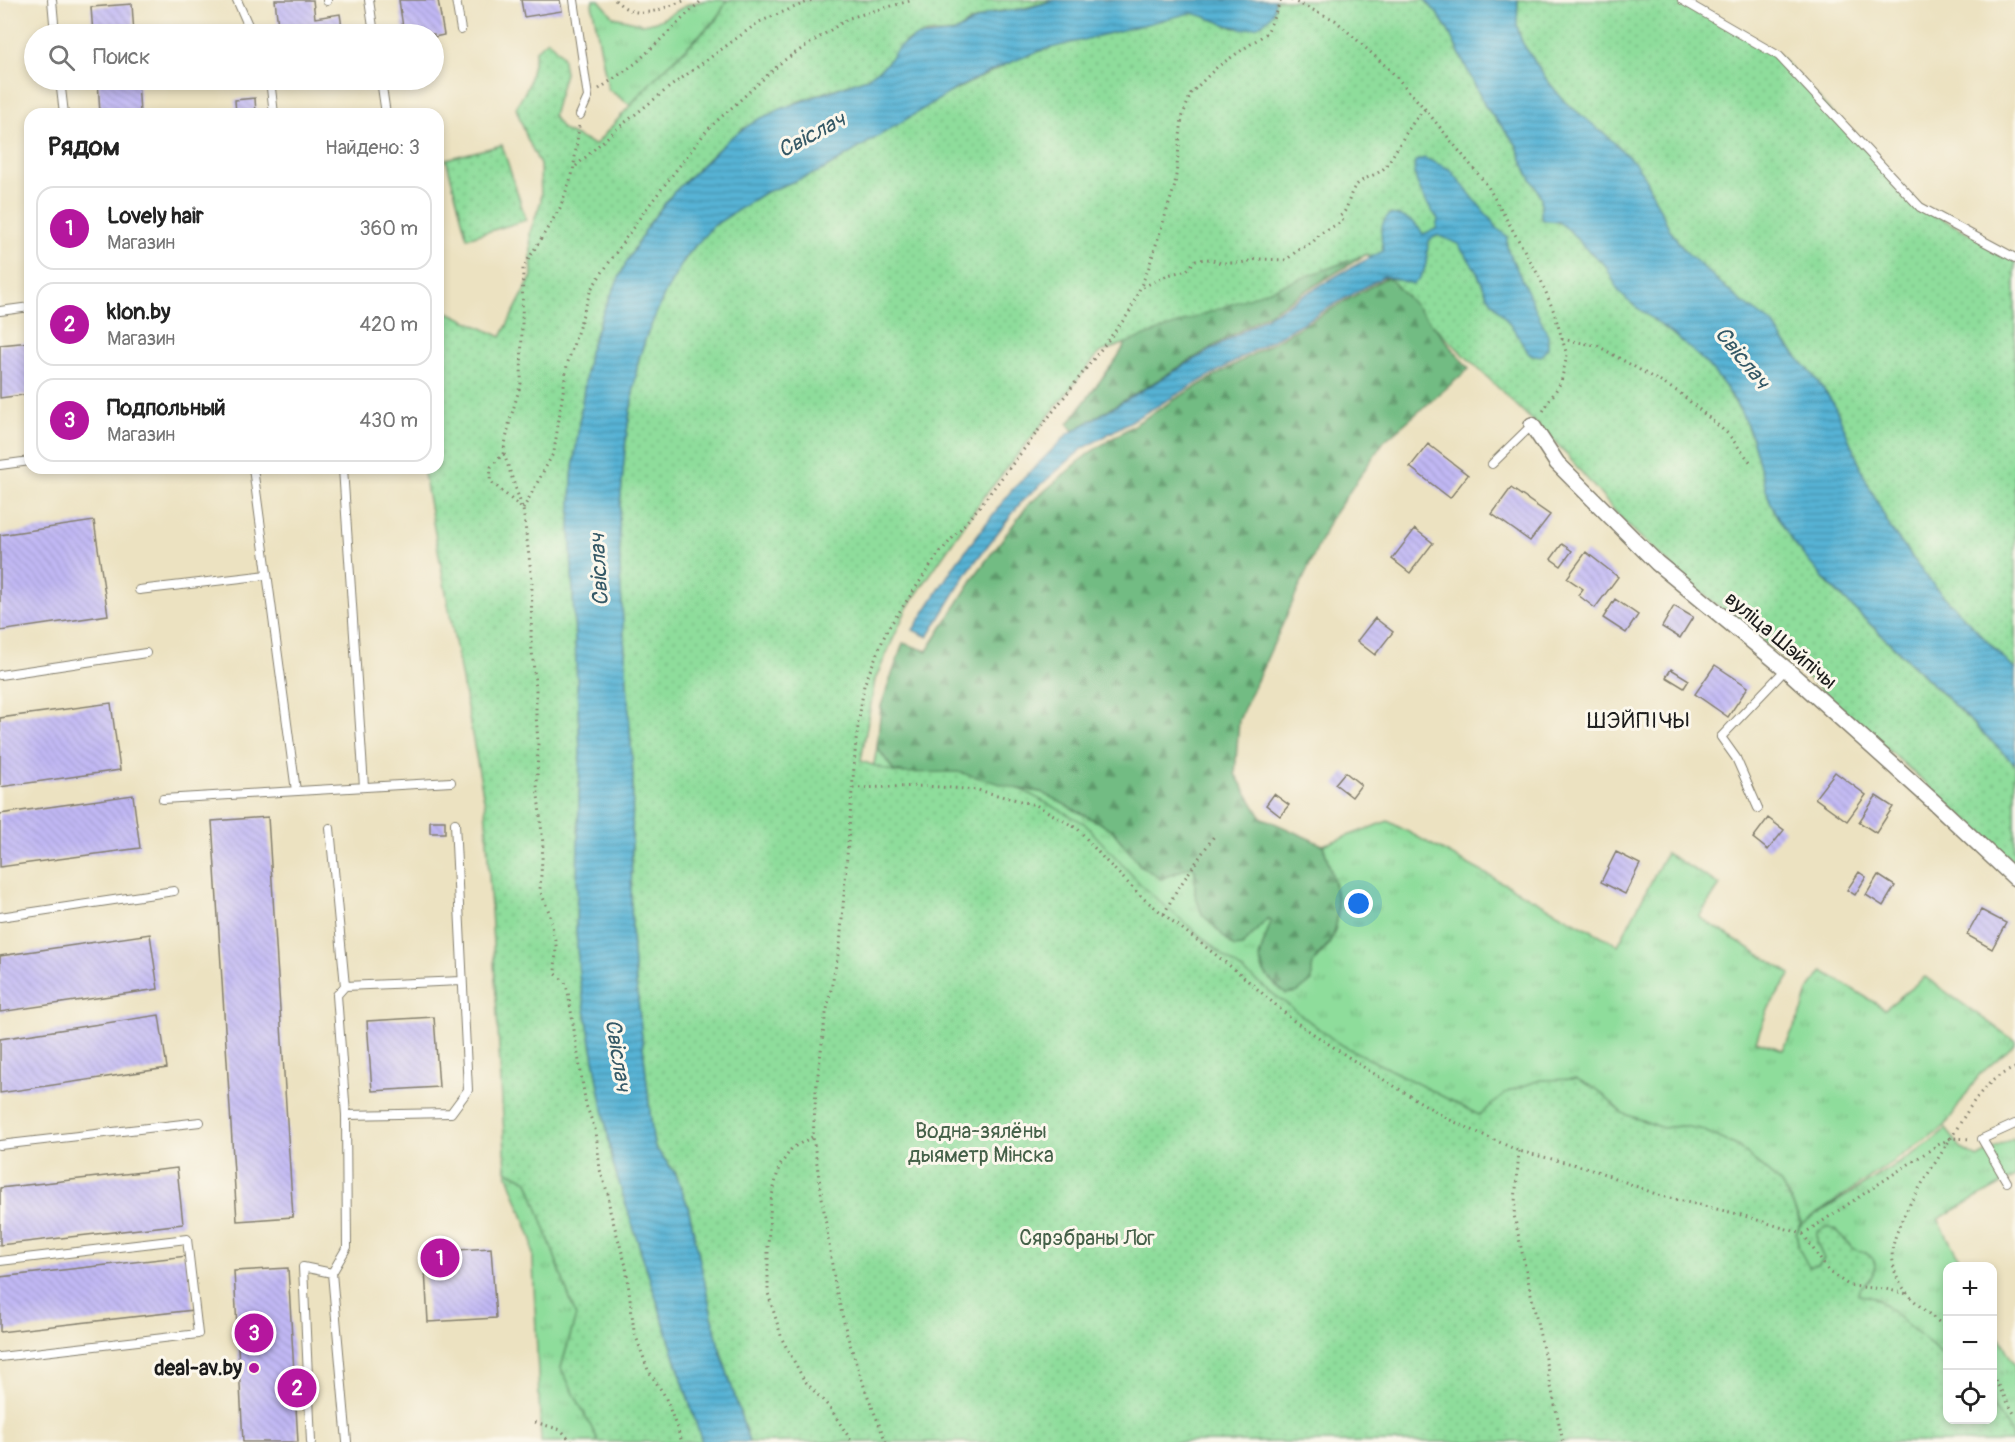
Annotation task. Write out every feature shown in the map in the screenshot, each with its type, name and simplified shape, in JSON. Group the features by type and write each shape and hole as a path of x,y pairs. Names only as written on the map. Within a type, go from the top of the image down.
{"street":[{"name":"вуліца Шэйпічы","path":"1532,425 1557,463 1657,563 1786,669 1927,795 2015,878"}],"lane":[{"path":"52,0 55,24"},
{"path":"237,0 248,24"},
{"path":"369,0 373,24"},
{"path":"456,0 462,30"},
{"path":"574,0 588,97 580,115"},
{"path":"1682,0 1779,56 1920,207 2015,258"},
{"path":"61,90 63,108"},
{"path":"271,90 273,108"},
{"path":"382,90 385,108"},
{"path":"0,311 24,309"},
{"path":"1492,464 1532,425"},
{"path":"0,465 24,462"},
{"path":"254,474 296,791"},
{"path":"343,474 364,787"},
{"path":"139,590 267,575"},
{"path":"0,675 146,653"},
{"path":"1758,808 1736,758 1721,737 1786,669"},
{"path":"163,799 451,782"},
{"path":"346,1115 452,1113 468,1090 454,823"},
{"path":"330,828 345,986"},
{"path":"0,916 174,891"},
{"path":"347,1442 332,1272 347,1247 346,1115 337,995 345,986 462,981"},
{"path":"0,1145 200,1122"},
{"path":"2007,1182 1982,1139 2015,1124"},
{"path":"0,1262 187,1239 198,1334 0,1357"},
{"path":"311,1442 303,1267 332,1272"}],"path":[{"path":"615,0 625,9 637,13 653,11 686,0"},
{"path":"588,97 636,63 702,0"},
{"path":"574,167 613,132 759,22 812,0"},
{"path":"523,509 554,452 567,365 591,289 643,213 707,130 783,61 849,18 913,0"},
{"path":"886,1442 847,1335 837,1295 813,1137 825,1019 840,945 856,741 864,685 887,630 937,556 980,506 1129,313 1141,288 1175,185 1182,118 1191,93 1217,68 1268,33 1281,0"},
{"path":"1291,0 1335,20 1390,70 1425,109 1487,185 1540,278 1567,355 1561,382 1547,406 1532,425"},
{"path":"1141,288 1168,275 1187,270 1196,260 1210,259 1240,263 1258,259 1286,260 1298,250 1312,243 1322,233 1343,221 1340,216 1345,212 1353,190 1362,179 1384,169 1416,117 1425,109"},
{"path":"523,509 490,481 491,467 503,454 521,383 523,268 560,208 574,167 580,115"},
{"path":"1562,339 1598,346 1680,393 1728,435 1752,464"},
{"path":"503,454 523,509 532,580 531,641 536,690 537,785 543,844 540,890 549,912 556,945 555,973 565,982 568,992 586,1105 596,1132 600,1170 626,1266 634,1331 648,1370 665,1396 682,1442"},
{"path":"852,788 926,786 978,790 1036,805 1078,829 1144,899 1239,973 1294,1021 1350,1058 1448,1119 1519,1151 1589,1168 1661,1196 1738,1214 1803,1234 1951,1138 1982,1139"},
{"path":"1164,914 1175,893 1214,836"},
{"path":"1943,1325 1909,1294 1899,1281 1894,1270 1893,1244 1910,1206 1986,1086 1997,1077 2015,1068"},
{"path":"813,1137 792,1148 779,1167 771,1200 768,1293 782,1340 804,1380 830,1408 852,1442"},
{"path":"1519,1151 1514,1215 1563,1442"},
{"path":"1803,1234 1829,1272 1850,1286 1909,1294"},
{"path":"1997,1384 2015,1415"},
{"path":"535,1422 561,1430 572,1442"}],"green space":[{"path":"593,0 599,0 614,17 643,24 660,20 689,4 707,0 727,0 718,17 630,105 608,89"},
{"path":"727,0 1055,0 1020,9 994,12 972,21 955,32 925,34 906,41 885,65 867,78 799,101 744,128 718,149 673,193 648,225 626,263 603,312 589,352 572,476 570,527 580,751 576,930 579,976 613,1164 702,1442 599,1442 561,1368 576,1316 528,1181 506,1170 485,805 424,474 444,474 444,312 501,337 532,276 530,232 541,201 540,165 516,108 528,86 536,50 548,40 562,55 565,73 553,116 563,130 595,145 653,80 718,18"},
{"name":"Водна-зялёны дыяметр Мінска","path":"1275,0 1425,0 1436,12 1447,28 1485,106 1516,144 1527,172 1541,197 1541,218 1564,224 1583,246 1605,265 1627,300 1703,359 1724,385 1742,414 1753,442 1770,502 1796,545 1828,584 2015,764 2015,863 1793,665 1699,591 1624,522 1560,447 1434,326 1367,254 1099,353 983,498 907,608 875,680 861,761 896,773 958,772 1022,790 1084,823 1145,889 1230,961 1338,1043 1479,1115 1509,1091 1540,1080 1577,1079 1598,1090 1622,1113 1663,1128 1682,1126 1700,1129 1737,1146 1781,1184 1801,1224 1796,1233 1799,1249 1809,1267 1818,1266 1824,1259 1817,1243 1817,1232 1826,1227 1839,1233 1848,1245 1866,1253 1873,1260 1875,1269 1860,1288 1859,1295 1875,1297 1943,1356 1943,1424 1997,1424 1997,1413 2008,1427 2013,1442 749,1442 718,1343 688,1206 676,1173 655,1147 653,1139 633,954 631,903 633,775 620,575 619,518 626,438 638,362 646,337 676,272 699,240 713,226 764,193 823,170 937,99 1017,59 1063,43 1190,13 1204,15 1234,28 1262,24 1273,13"},
{"path":"1518,0 1669,0 1699,9 1779,56 1920,207 2015,258 2015,670 1934,586 1892,531 1867,482 1834,404 1783,340 1774,325 1737,298 1684,250 1670,230 1643,174 1635,164 1606,135 1565,102 1547,80 1519,34"},
{"path":"502,145 526,220 467,238 446,159"},
{"path":"1367,254 1073,431 1068,424 1117,358 1155,296"},
{"path":"1385,278 1413,286 1434,326 1469,369 1384,441 1330,520 1239,720 1235,774 1261,817 1323,845 1336,893 1335,929 1331,940 1313,964 1312,981 1298,992 1286,994 1267,977 1260,962 1271,922 1268,918 1242,946 1234,947 1202,914 1195,894 1195,869 1191,866 1161,879 1141,866 1111,829 1041,792 894,771 877,747 881,706 903,643 927,651 976,574 1028,505 1089,453 1177,398"},
{"name":"Сярэбраны Лог","path":"877,747 894,771 1041,792 1111,829 1141,866 1173,875 1191,865 1195,869 1195,894 1242,946 1267,918 1271,922 1259,957 1313,963 1331,941 1337,917 1336,893 1323,845 1388,821 1618,945 1666,853 1720,885 1699,917 1791,974 1768,1009 1756,1041 1783,1050 1803,1009 1808,991 1823,971 1885,1009 1925,977 2015,1041 2015,1044 1979,1075 1945,1126 1803,1223 1918,1151 1946,1129 1962,1149 1977,1158 2013,1138 2015,1177 1938,1219 1961,1262 1943,1262 1943,1356 1875,1297 1859,1296 1860,1288 1870,1280 1875,1263 1870,1256 1852,1248 1836,1229 1817,1243 1824,1259 1818,1266 1809,1268 1799,1249 1796,1233 1802,1224 1781,1184 1737,1146 1682,1126 1663,1128 1622,1113 1598,1090 1479,1115 749,1442 711,1315 688,1206 865,813"},
{"path":"506,1170 528,1181 576,1316 561,1368 599,1442 541,1442 532,1240"},
{"path":"1997,1332 2015,1366 2015,1442 2013,1442 2008,1427 1997,1413"}],"water":[{"name":"Свіслач","path":"1055,0 1275,0 1275,6 1266,21 1257,27 1248,29 1229,26 1190,13 1039,51 997,68 954,90 823,170 764,193 713,226 687,255 665,293 638,362 626,438 619,518 620,575 633,775 631,903 633,954 653,1139 655,1147 675,1173 688,1206 718,1343 749,1442 702,1442 613,1164 579,976 576,930 580,751 570,527 572,476 589,352 603,312 626,263 648,225 673,193 730,138 757,120 783,108 867,78 885,65 899,47 915,37 955,32 987,14 1028,8"},
{"name":"Свіслач","path":"1425,0 1518,0 1519,34 1547,80 1565,102 1606,135 1635,163 1643,174 1670,230 1684,250 1737,298 1774,325 1783,340 1813,375 1834,404 1867,482 1892,531 1934,586 2015,670 2015,764 1837,592 1794,543 1771,504 1749,430 1739,408 1713,372 1682,341 1627,300 1619,292 1605,265 1569,230 1558,222 1541,218 1541,197 1527,172 1516,144 1485,106 1447,28"},
{"path":"1424,158 1450,169 1499,230 1507,236 1507,248 1548,335 1548,348 1541,356 1529,354 1515,331 1487,295 1476,270 1458,244 1438,235 1428,241 1424,270 1413,284 1384,276 1082,449 1022,501 968,571 928,637 913,630 956,563 1011,491 1068,434 1343,272 1383,251 1382,226 1390,214 1410,220 1423,234 1436,229 1438,219 1424,199 1415,176 1415,161"}],"building":[{"path":"275,0 313,0 315,18 340,14 342,24 278,24"},
{"path":"399,0 438,0 442,24 403,24"},
{"path":"521,0 560,0 562,11 524,17"},
{"path":"132,4 133,24 92,24 91,7"},
{"path":"99,90 139,90 140,108 100,108"},
{"path":"255,98 256,108 236,108 235,100"},
{"path":"24,343 24,395 0,398 0,345"},
{"path":"1428,444 1468,475 1450,498 1410,467"},
{"path":"1511,488 1550,515 1530,541 1492,514"},
{"path":"94,521 108,615 0,631 0,535"},
{"path":"1415,529 1433,543 1410,573 1392,559"},
{"path":"1562,544 1572,551 1561,566 1551,559"},
{"path":"1586,552 1618,577 1595,608 1578,595 1583,589 1567,578"},
{"path":"1615,599 1638,615 1626,633 1603,618"},
{"path":"1674,606 1693,617 1680,638 1662,627"},
{"path":"1375,618 1393,632 1375,655 1357,641"},
{"path":"1715,665 1748,687 1728,717 1695,694"},
{"path":"1671,669 1689,680 1684,688 1666,677"},
{"path":"111,703 120,770 0,787 0,718"},
{"path":"1345,772 1361,785 1352,797 1335,784"},
{"path":"1835,772 1866,795 1847,821 1815,798"},
{"path":"1274,794 1289,805 1280,816 1266,805"},
{"path":"133,795 140,848 0,867 0,814"},
{"path":"1876,796 1893,807 1876,833 1859,822"},
{"path":"268,817 293,1217 237,1221 212,821"},
{"path":"1768,818 1784,830 1768,850 1753,838"},
{"path":"430,821 445,821 445,833 430,833"},
{"path":"1616,852 1640,864 1625,894 1601,882"},
{"path":"1859,872 1866,877 1855,895 1847,890"},
{"path":"1878,875 1895,886 1883,906 1866,895"},
{"path":"1981,910 2006,923 1992,949 1967,935"},
{"path":"150,934 158,989 0,1012 0,956"},
{"path":"159,1015 167,1068 0,1093 0,1039"},
{"path":"434,1017 439,1087 372,1091 367,1021"},
{"path":"177,1168 183,1224 0,1245 0,1188"},
{"path":"491,1248 496,1318 428,1322 424,1252"},
{"path":"187,1256 193,1310 0,1332 0,1277"},
{"path":"288,1268 298,1442 243,1442 234,1271"}],"place":[{"name":"Lovely hair","path":"440,1258"},
{"name":"Подпольный","path":"254,1333"},
{"name":"deal-av.by","path":"254,1368"},
{"name":"klon.by","path":"297,1388"}],"district":[{"name":"ШЭЙПІЧЫ","path":"1639,720"}]}
